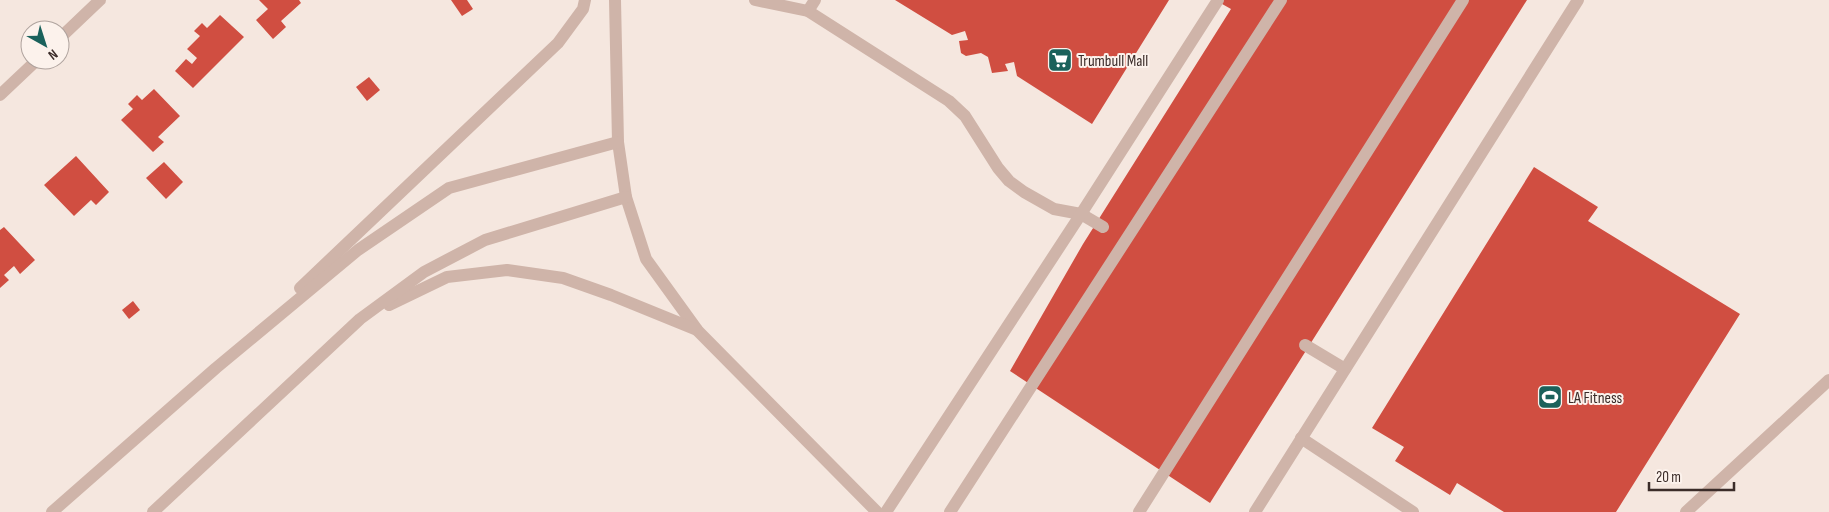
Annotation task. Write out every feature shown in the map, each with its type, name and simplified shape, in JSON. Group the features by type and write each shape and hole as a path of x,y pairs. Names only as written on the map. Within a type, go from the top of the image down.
{"street":[{"path":"70,28 100,0"},
{"path":"216,368 558,42 583,8 585,0"},
{"path":"615,0 618,142 626,197 646,258 698,331 877,512"},
{"path":"755,0 808,11 949,101 965,116 998,168 1009,181 1054,209 1081,214 1103,227"},
{"path":"808,11 815,0"},
{"path":"886,512 1218,0"},
{"path":"950,512 1281,0"},
{"path":"1139,512 1463,0"},
{"path":"1255,512 1578,0"},
{"path":"0,95 26,70"},
{"path":"52,512 216,368 358,250 449,188 618,142"},
{"path":"153,512 360,319 424,272 485,240 626,197"},
{"path":"360,319 447,277 507,270 563,278 611,295 698,331"},
{"path":"1305,345 1345,369"},
{"path":"1686,512 1829,380"},
{"path":"1301,438 1413,512"}],"building":[{"path":"259,0 299,0 301,3 281,21 286,27 273,39 256,20 268,9"},
{"path":"451,0 467,0 473,9 462,16"},
{"name":"Trumbull Mall","path":"895,0 1169,0 1092,124 1017,76 1014,62 1005,64 1008,71 992,73 988,57 981,53 966,56 961,53 959,41 968,40 965,31 952,35"},
{"path":"1215,0 1527,0 1210,503 1010,371 1083,244 1231,9"},
{"path":"220,15 244,37 193,88 175,71 186,59 192,64 197,58 187,49 200,36 194,31 202,23 207,28"},
{"path":"369,77 380,90 367,101 356,87"},
{"path":"154,89 180,116 158,137 164,142 153,152 121,120 133,109 128,104 137,95 142,100"},
{"path":"76,156 109,192 96,205 91,200 74,216 44,185"},
{"path":"164,162 183,182 166,199 146,178"},
{"path":"1534,167 1598,207 1588,221 1740,314 1616,512 1504,512 1457,483 1450,495 1395,461 1404,447 1372,428"},
{"path":"4,227 35,260 20,274 14,266 4,275 9,280 0,288 0,230"},
{"path":"133,301 140,310 129,319 122,310"}],"place":[{"name":"Trumbull Mall","path":"1060,60"},
{"name":"LA Fitness","path":"1550,397"}]}
